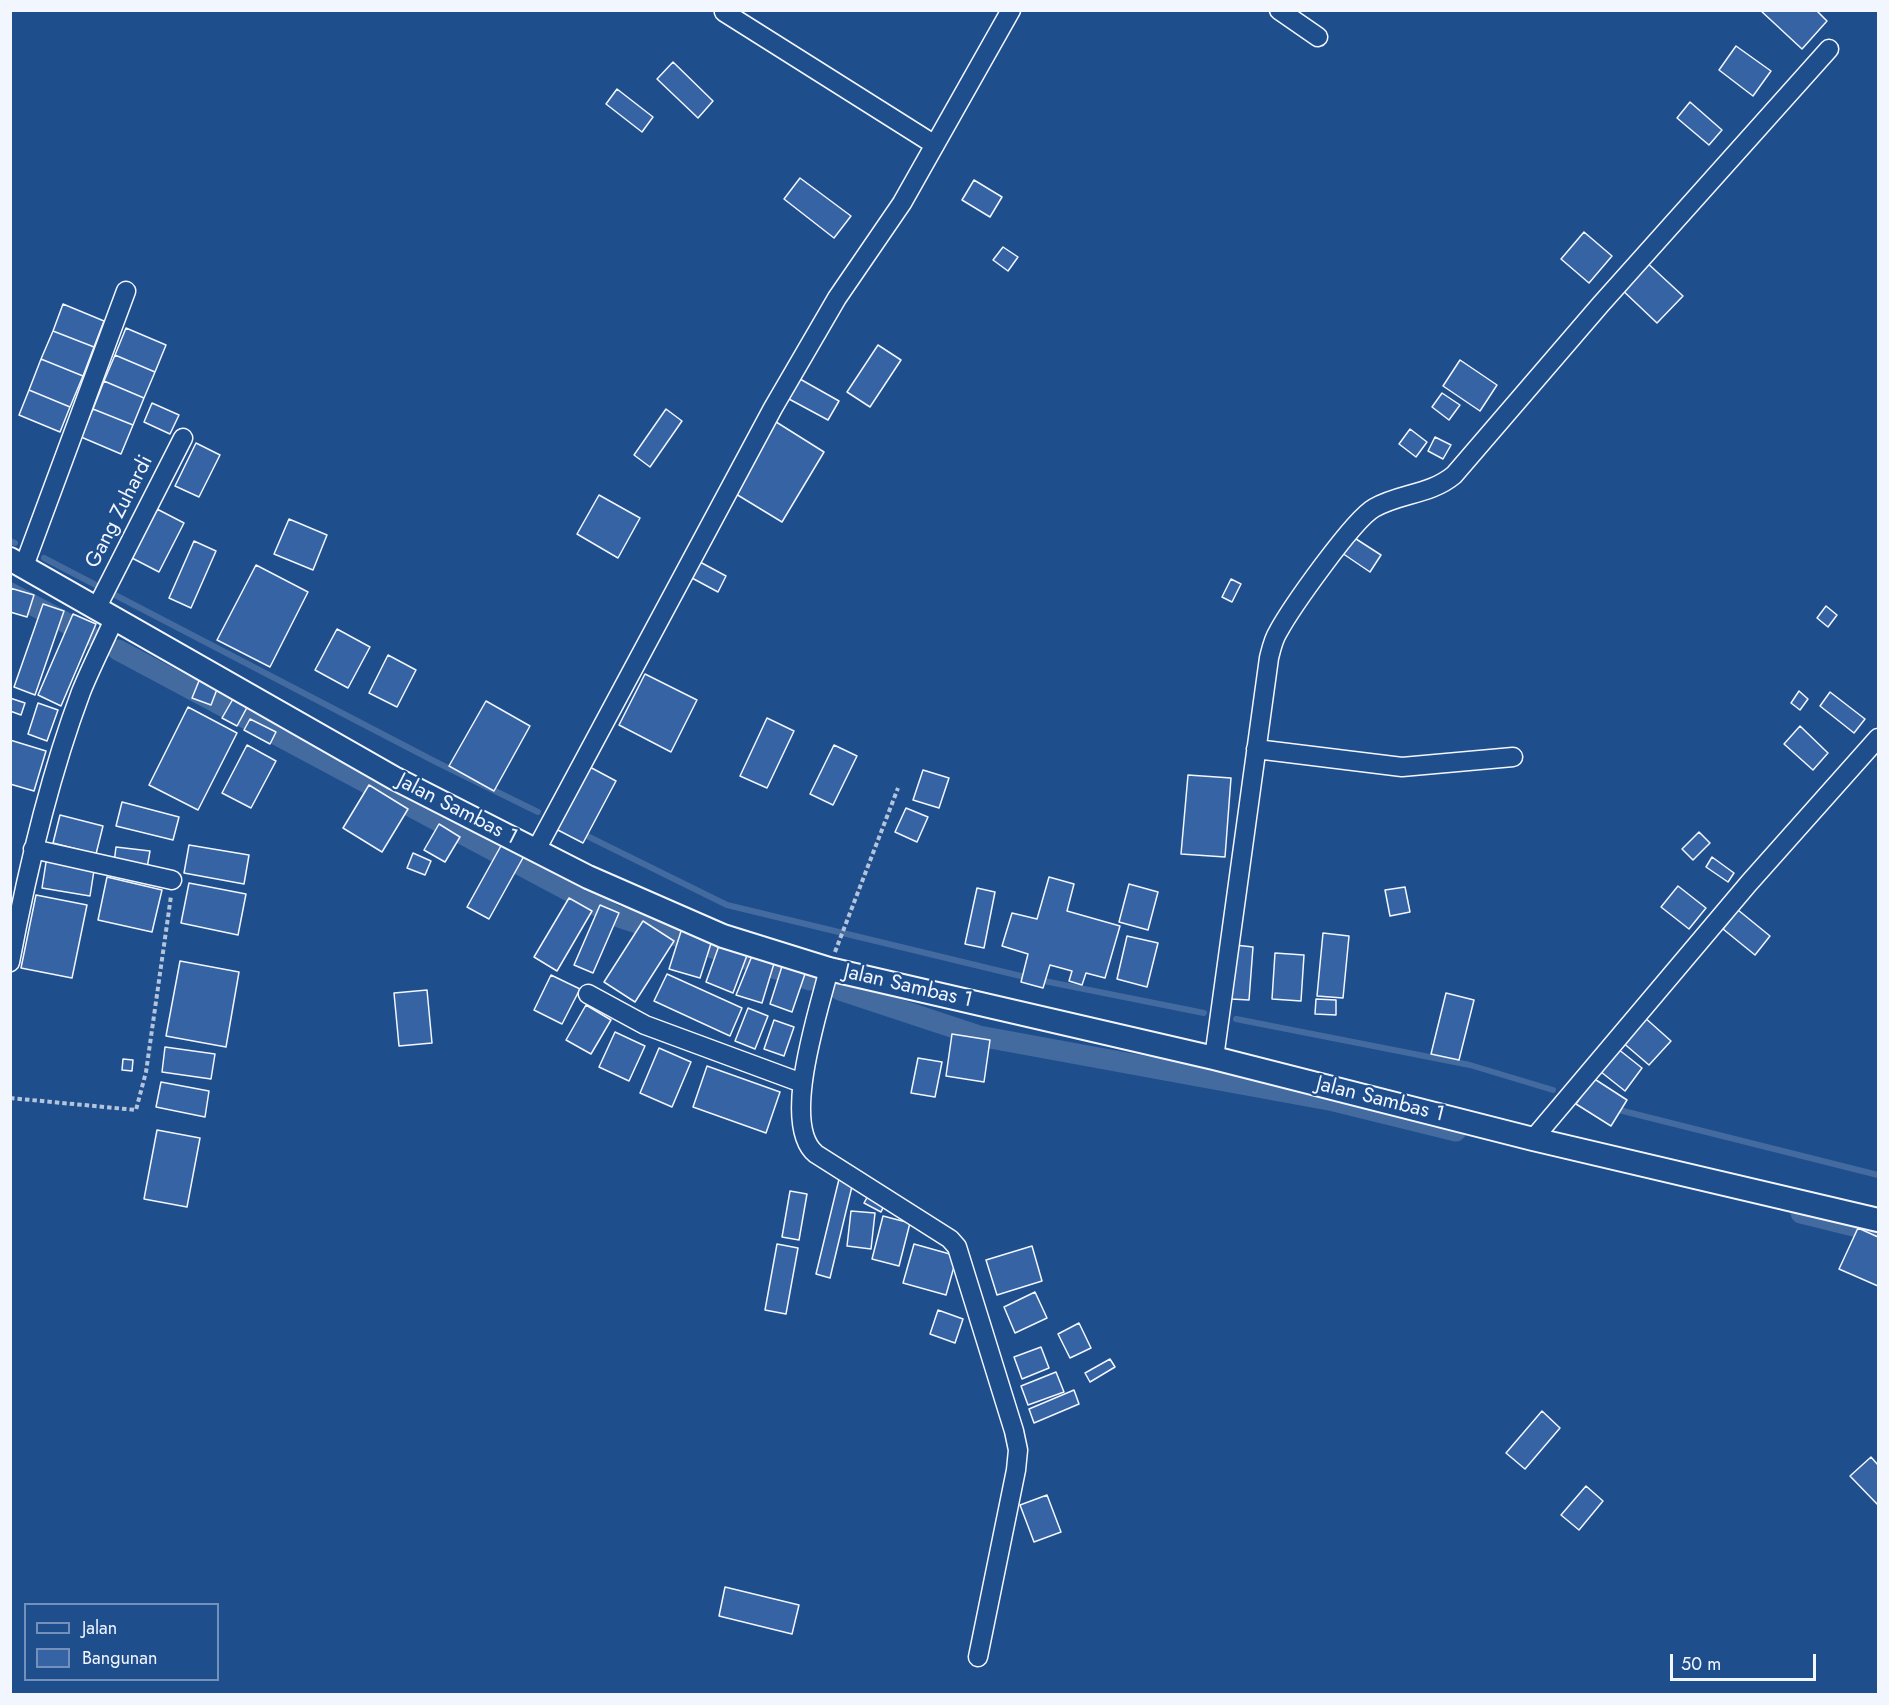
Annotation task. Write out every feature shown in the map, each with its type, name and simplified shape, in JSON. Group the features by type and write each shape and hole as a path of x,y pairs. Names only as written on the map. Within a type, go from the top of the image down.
{"street":[{"path":"536,850 784,389 823,321 902,203 1011,10"},
{"path":"1279,10 1318,37"},
{"path":"724,12 935,145"},
{"path":"1214,1058 1269,658 1277,632 1347,535 1372,509 1428,491 1442,485 1454,474 1608,295 1829,49"},
{"path":"17,563 126,291"},
{"name":"Gang Zuhardi","path":"10,962 46,797 82,692 103,610 124,552 183,438"},
{"name":"Jalan Sambas 1","path":"17,563 394,778 536,850 723,936 829,969 1214,1058 1533,1139 1878,1220"},
{"path":"1533,1139 1749,883 1878,738"},
{"path":"1256,749 1402,766 1513,757"},
{"path":"33,849 172,880"},
{"path":"829,969 802,1083 801,1126 808,1147 950,1239 962,1257 1018,1450 978,1657"},
{"path":"588,994 645,1024 802,1083"}],"path":[{"path":"829,969 898,788"},
{"path":"10,1098 136,1110 148,1060 172,880"}],"building":[{"path":"1760,10 1816,10 1827,21 1802,49"},
{"path":"1736,46 1771,71 1753,96 1719,70"},
{"path":"673,62 713,101 698,118 657,79"},
{"path":"617,89 653,117 642,132 606,104"},
{"path":"1690,102 1722,130 1709,145 1677,118"},
{"path":"800,178 851,216 834,238 784,199"},
{"path":"974,180 1002,197 990,217 962,200"},
{"path":"1584,232 1612,256 1589,283 1561,259"},
{"path":"1003,247 1018,257 1008,271 993,260"},
{"path":"1643,259 1683,296 1657,323 1618,286"},
{"path":"63,304 104,321 94,347 53,331"},
{"path":"126,328 166,345 155,372 115,355"},
{"path":"53,331 94,347 83,376 41,359"},
{"path":"878,345 901,360 870,407 847,392"},
{"path":"115,355 155,372 144,398 104,381"},
{"path":"41,359 83,376 70,407 29,390"},
{"path":"1460,360 1497,385 1480,411 1443,386"},
{"path":"800,379 839,401 828,420 789,399"},
{"path":"104,381 144,398 133,425 93,409"},
{"path":"29,390 70,407 60,432 19,415"},
{"path":"1442,393 1460,405 1449,420 1432,407"},
{"path":"152,403 179,415 170,434 144,422"},
{"path":"93,409 133,425 121,454 81,437"},
{"path":"666,409 682,421 650,467 634,455"},
{"path":"773,420 824,452 782,522 731,491"},
{"path":"1410,429 1427,442 1416,457 1399,444"},
{"path":"1435,437 1451,445 1443,459 1428,451"},
{"path":"196,443 220,455 199,497 175,486"},
{"path":"599,495 640,518 618,558 577,534"},
{"path":"157,509 184,523 159,572 132,558"},
{"path":"289,519 327,535 313,570 274,554"},
{"path":"1353,537 1381,555 1370,572 1342,553"},
{"path":"194,541 216,551 191,608 169,598"},
{"path":"700,562 726,576 718,592 692,578"},
{"path":"256,565 308,592 270,667 217,640"},
{"path":"1231,579 1241,584 1232,602 1222,597"},
{"path":"10,588 34,595 27,617 10,612"},
{"path":"43,604 64,611 35,695 14,687"},
{"path":"1826,606 1837,615 1828,627 1817,618"},
{"path":"73,614 96,624 61,706 38,695"},
{"path":"337,629 370,647 348,688 315,670"},
{"path":"388,655 416,670 397,707 369,693"},
{"path":"645,674 697,700 671,752 619,725"},
{"path":"201,676 219,684 211,705 192,698"},
{"path":"1799,691 1808,699 1800,710 1791,703"},
{"path":"237,692 251,700 237,726 222,718"},
{"path":"1830,692 1865,719 1854,733 1820,706"},
{"path":"10,698 25,703 21,715 10,711"},
{"path":"486,701 530,726 494,791 449,766"},
{"path":"38,703 58,710 47,741 28,734"},
{"path":"188,707 237,733 198,810 149,785"},
{"path":"767,718 794,731 767,788 740,776"},
{"path":"250,719 276,732 270,744 244,730"},
{"path":"1800,726 1828,753 1813,770 1784,744"},
{"path":"10,740 46,751 34,791 10,784"},
{"path":"247,745 276,761 251,808 222,793"},
{"path":"834,745 857,756 833,805 810,794"},
{"path":"588,766 616,781 583,843 554,828"},
{"path":"923,770 949,778 939,808 913,800"},
{"path":"1188,775 1231,778 1225,857 1181,854"},
{"path":"369,785 408,809 382,852 343,828"},
{"path":"122,802 179,817 173,840 116,826"},
{"path":"906,808 928,817 917,842 895,832"},
{"path":"60,815 103,826 96,854 53,843"},
{"path":"439,824 460,837 445,862 424,850"},
{"path":"1699,832 1710,843 1693,860 1682,849"},
{"path":"502,844 524,856 489,919 467,907"},
{"path":"189,845 249,855 244,884 184,873"},
{"path":"116,847 150,851 147,868 114,863"},
{"path":"413,853 431,861 425,875 407,868"},
{"path":"47,856 95,864 90,896 42,888"},
{"path":"1712,857 1734,873 1728,882 1706,867"},
{"path":"107,877 162,890 152,932 98,920"},
{"path":"1049,877 1074,884 1067,911 1120,926 1105,978 1086,973 1082,985 1069,981 1072,971 1050,965 1043,988 1021,982 1028,954 1002,946 1012,913 1037,919"},
{"path":"189,883 246,894 238,935 181,923"},
{"path":"1129,884 1158,892 1148,930 1119,922"},
{"path":"1678,886 1706,908 1689,929 1661,907"},
{"path":"1405,887 1410,912 1390,916 1385,890"},
{"path":"977,888 995,892 984,948 965,944"},
{"path":"36,895 87,905 72,978 21,968"},
{"path":"569,898 592,911 557,971 534,957"},
{"path":"600,905 619,913 593,973 574,965"},
{"path":"1738,910 1770,936 1755,955 1723,929"},
{"path":"643,921 674,941 635,1002 604,982"},
{"path":"683,925 714,934 700,978 669,969"},
{"path":"1323,933 1349,936 1343,998 1317,996"},
{"path":"1127,936 1158,943 1147,987 1117,979"},
{"path":"721,940 749,950 733,993 706,982"},
{"path":"1235,945 1253,947 1249,1000 1231,999"},
{"path":"754,951 776,957 762,1003 736,995"},
{"path":"1275,953 1304,955 1301,1001 1272,999"},
{"path":"784,960 807,968 792,1012 770,1004"},
{"path":"180,961 239,972 226,1047 166,1036"},
{"path":"667,974 742,1008 730,1036 654,1001"},
{"path":"551,975 580,989 562,1024 534,1010"},
{"path":"427,990 432,1043 399,1046 394,993"},
{"path":"1446,993 1474,1000 1459,1060 1431,1054"},
{"path":"1316,999 1336,1000 1336,1015 1315,1014"},
{"path":"586,1005 611,1020 591,1054 566,1040"},
{"path":"748,1008 768,1016 755,1049 735,1041"},
{"path":"1643,1016 1671,1041 1649,1065 1621,1041"},
{"path":"774,1020 794,1027 784,1056 764,1049"},
{"path":"615,1032 645,1046 629,1081 599,1067"},
{"path":"952,1034 990,1040 984,1082 946,1076"},
{"path":"1613,1045 1642,1068 1625,1091 1596,1068"},
{"path":"165,1047 215,1054 211,1079 162,1072"},
{"path":"659,1048 691,1062 672,1107 640,1093"},
{"path":"918,1058 942,1062 935,1097 911,1093"},
{"path":"123,1059 133,1060 132,1071 122,1070"},
{"path":"707,1066 780,1092 766,1133 693,1107"},
{"path":"1593,1078 1627,1100 1611,1126 1576,1104"},
{"path":"161,1082 209,1091 205,1117 156,1107"},
{"path":"157,1130 200,1138 187,1207 144,1199"},
{"path":"840,1175 854,1178 830,1278 816,1274"},
{"path":"790,1191 807,1194 799,1240 782,1237"},
{"path":"870,1192 886,1201 881,1212 864,1203"},
{"path":"851,1211 875,1213 871,1249 847,1246"},
{"path":"883,1216 910,1223 899,1266 872,1259"},
{"path":"1858,1228 1878,1237 1878,1286 1839,1269"},
{"path":"777,1244 798,1248 786,1314 765,1310"},
{"path":"914,1244 957,1256 946,1295 903,1283"},
{"path":"1032,1246 1042,1281 997,1295 986,1260"},
{"path":"1035,1292 1047,1318 1015,1333 1004,1307"},
{"path":"938,1310 963,1319 955,1343 930,1334"},
{"path":"1079,1323 1091,1348 1070,1358 1058,1334"},
{"path":"1041,1347 1049,1368 1022,1379 1014,1357"},
{"path":"1110,1359 1115,1367 1090,1382 1085,1373"},
{"path":"1056,1372 1064,1392 1028,1405 1021,1386"},
{"path":"1074,1390 1079,1404 1034,1423 1029,1409"},
{"path":"1542,1411 1560,1428 1525,1469 1506,1453"},
{"path":"1871,1457 1878,1465 1878,1505 1850,1476"},
{"path":"1586,1486 1603,1501 1579,1530 1561,1515"},
{"path":"1047,1495 1061,1532 1034,1542 1020,1505"},
{"path":"725,1587 799,1605 792,1634 719,1616"}],"waterway":[{"path":"10,541 15,543"},
{"path":"44,558 436,762 538,812"},
{"path":"10,593 89,635"},
{"path":"118,650 616,916 810,980"},
{"path":"581,833 727,905 1029,978"},
{"path":"1039,980 1204,1013"},
{"path":"840,990 979,1036 1334,1101 1456,1131"},
{"path":"1236,1019 1470,1065 1553,1090"},
{"path":"1615,1109 1878,1175"},
{"path":"1801,1213 1878,1232"}]}
